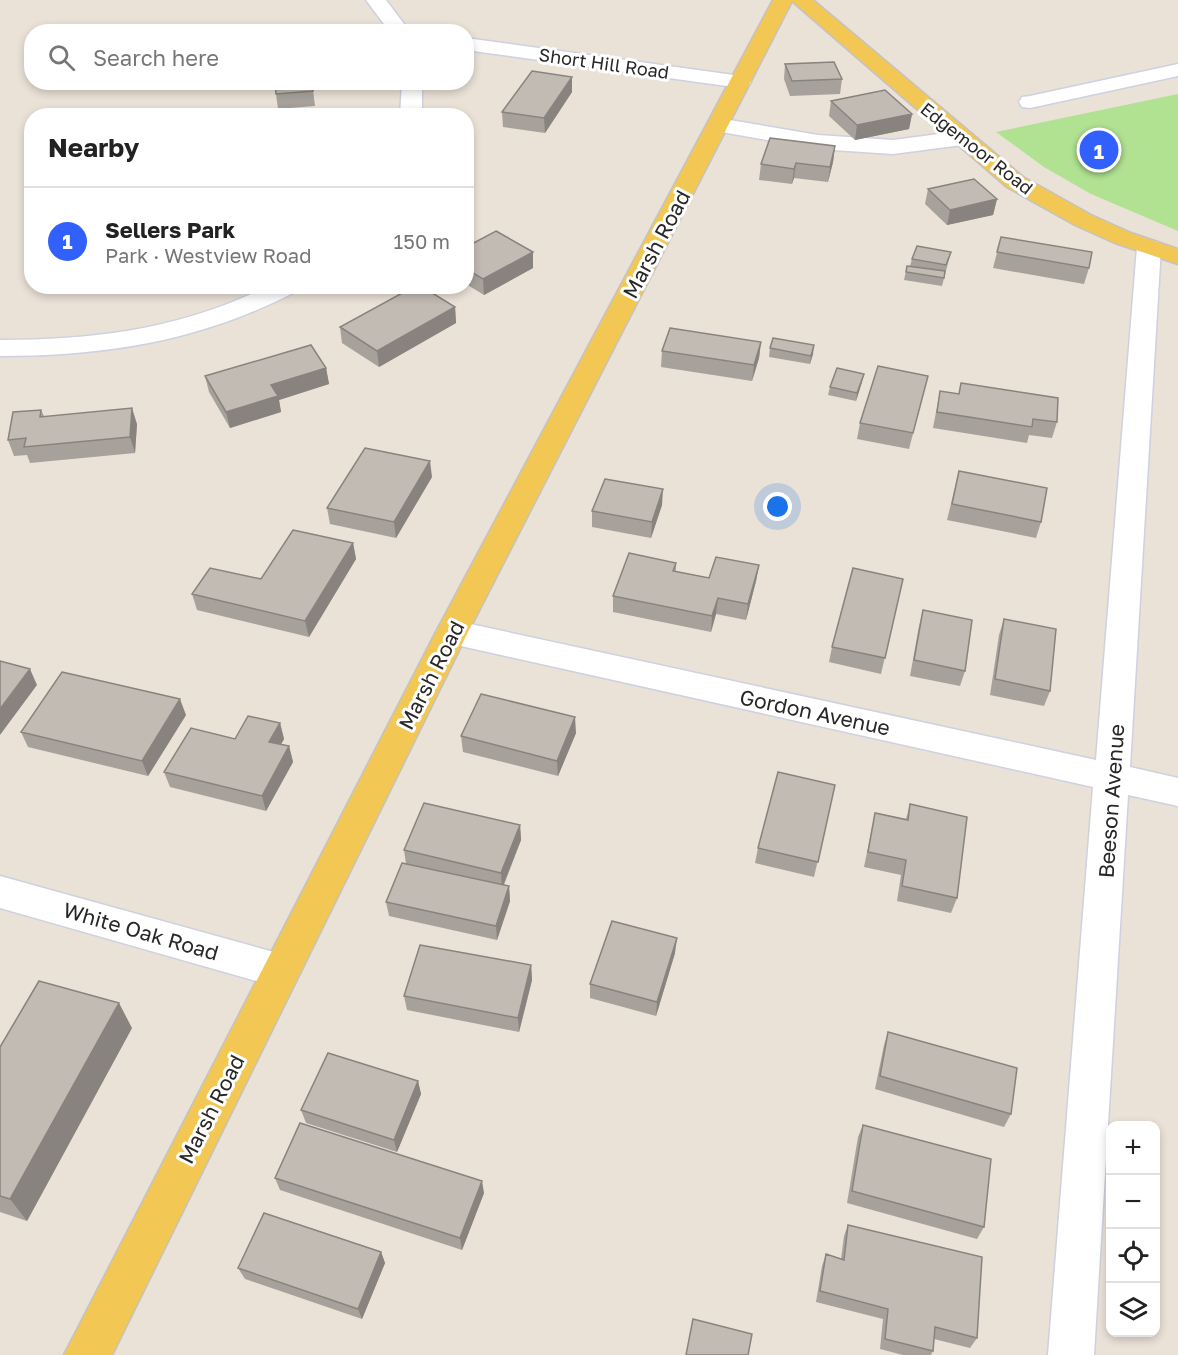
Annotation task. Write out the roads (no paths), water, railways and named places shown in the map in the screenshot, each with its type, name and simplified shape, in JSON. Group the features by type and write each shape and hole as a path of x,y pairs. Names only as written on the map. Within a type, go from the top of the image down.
{"main road":[{"name":"Marsh Road","path":"87,1355 452,632 783,0"},
{"name":"Edgemoor Road","path":"801,0 1015,182 1083,220 1164,252"}],"street":[{"path":"376,0 394,24"},
{"name":"Short Hill Road","path":"474,45 741,82"},
{"path":"1030,102 1178,70"},
{"path":"411,108 412,90"},
{"path":"718,125 818,142 893,147 962,138"},
{"name":"Beeson Avenue","path":"1071,1355 1113,777 1164,252"},
{"path":"0,348 40,349 99,345 152,337 233,313 272,294"},
{"name":"Gordon Avenue","path":"452,632 1178,792"},
{"name":"White Oak Road","path":"0,892 281,971"}],"place":[{"name":"Sellers Park","path":"1099,150"}]}
